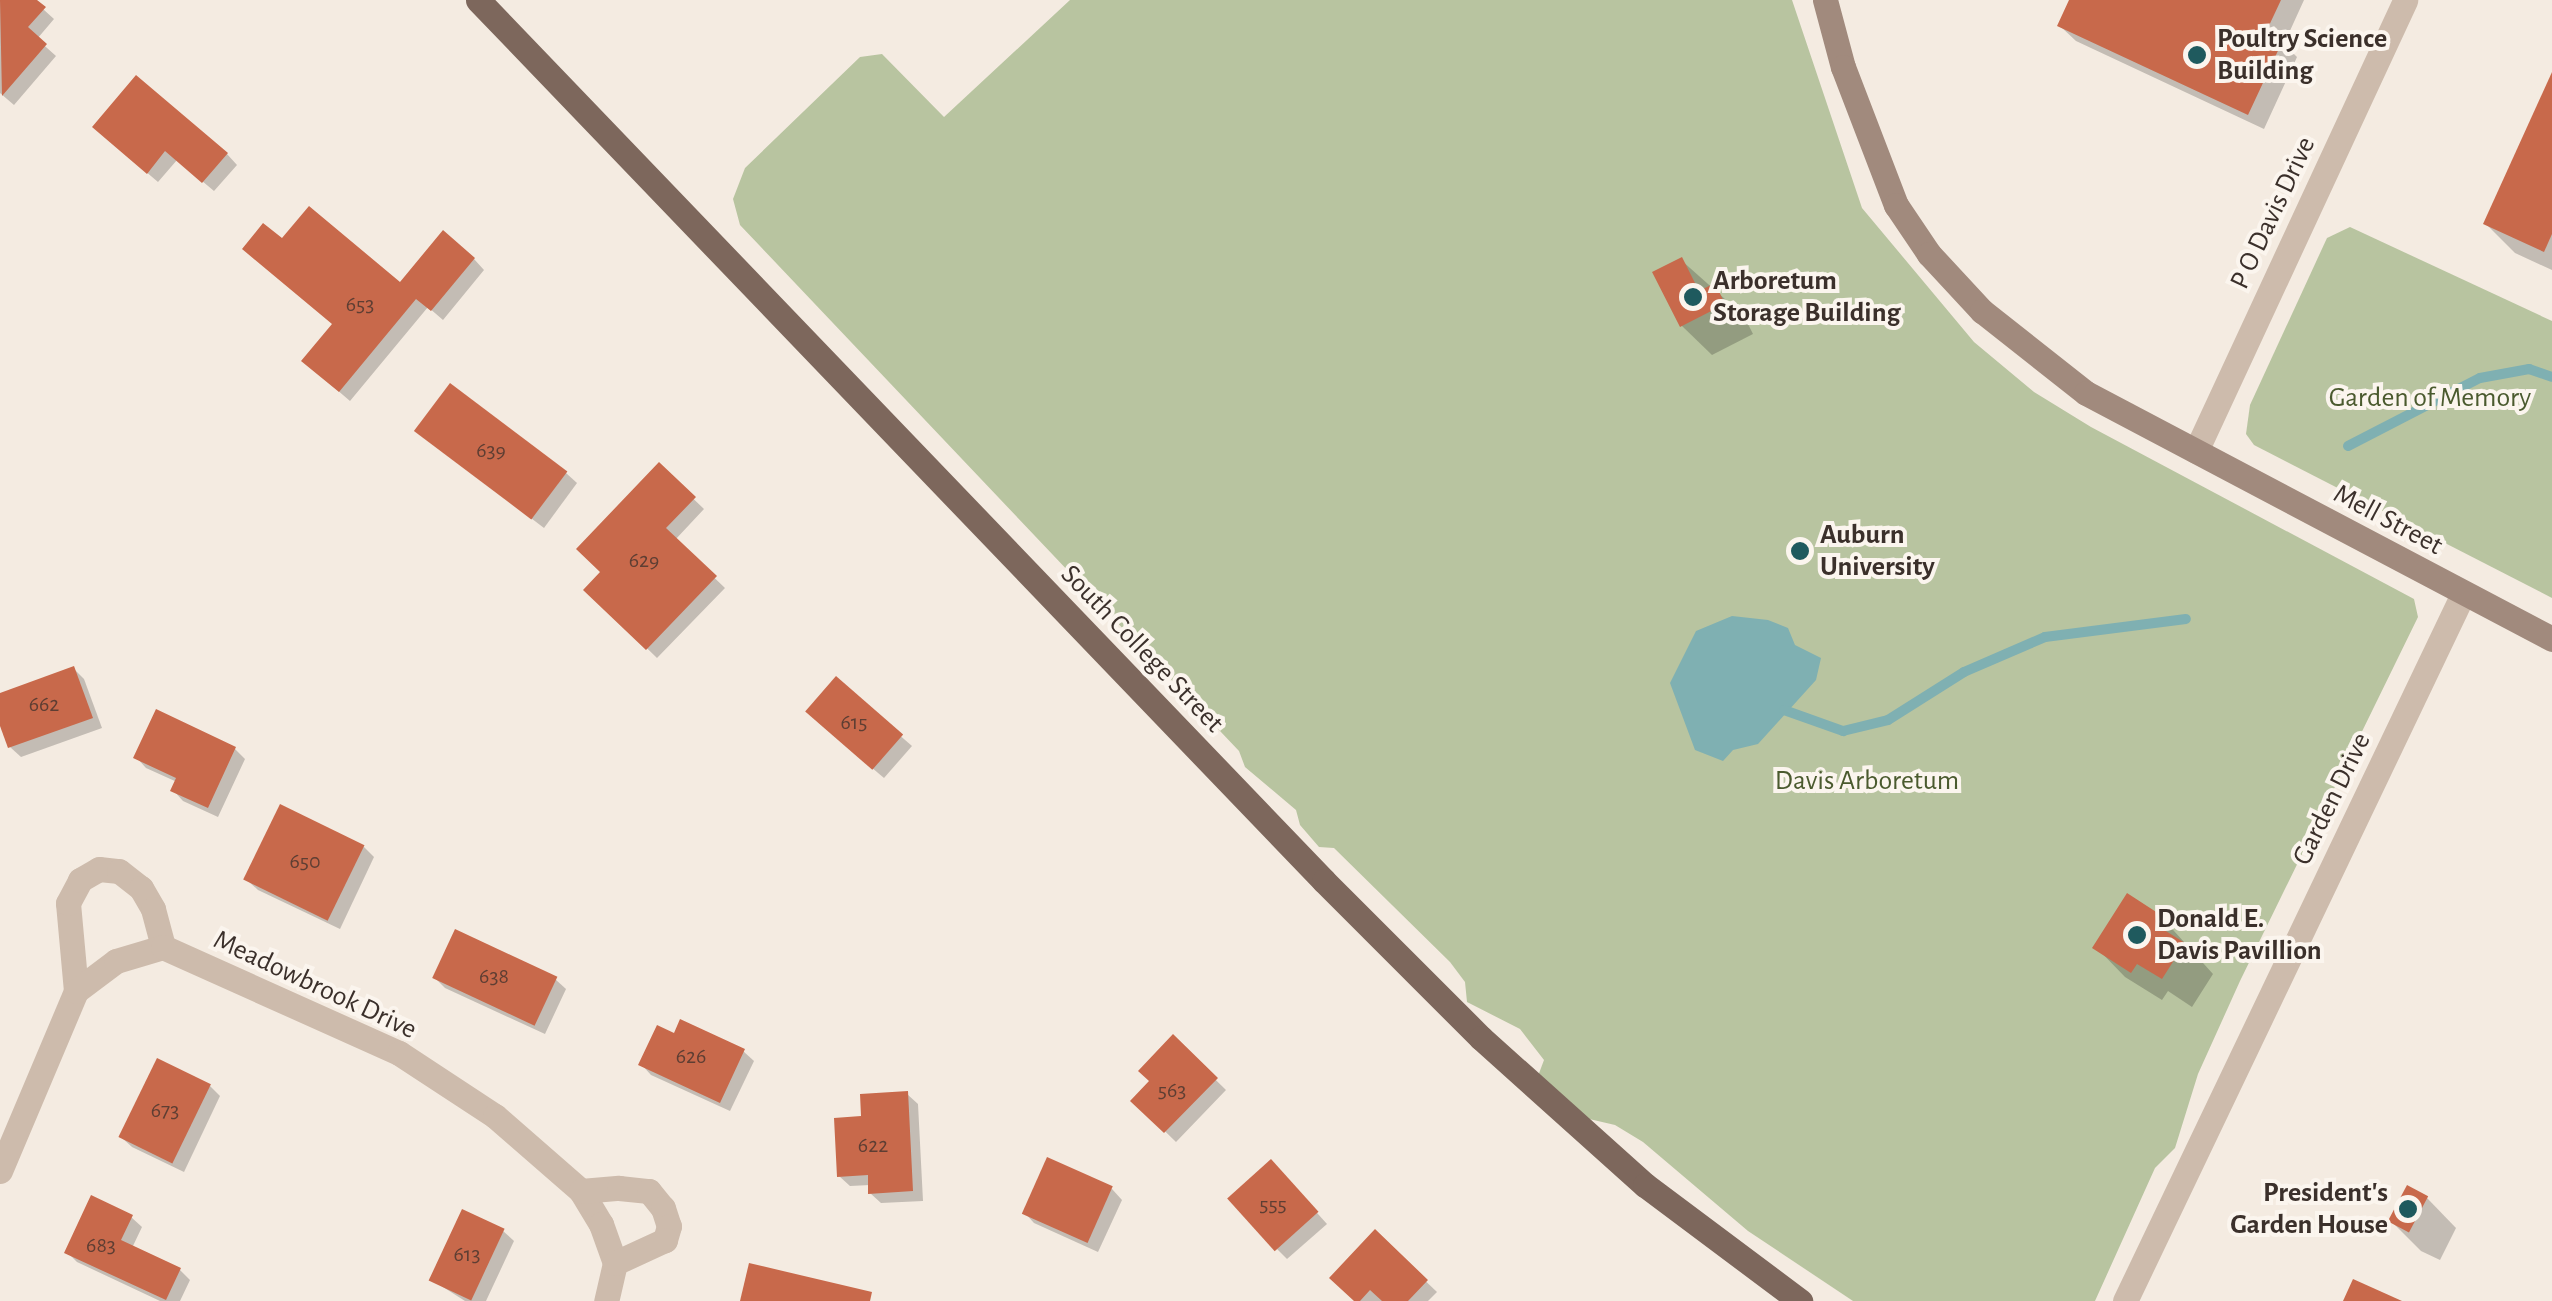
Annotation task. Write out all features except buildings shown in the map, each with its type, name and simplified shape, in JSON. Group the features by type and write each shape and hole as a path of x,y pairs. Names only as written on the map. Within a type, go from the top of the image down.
{"main road":[{"name":"South College Street","path":"478,0 1324,881 1480,1038 1645,1185 1800,1301"}],"street":[{"name":"Mell Street","path":"1825,0 1872,149 1896,205 1928,254 1982,311 2086,393 2552,640"},
{"name":"P O Davis Drive","path":"2196,451 2405,0"},
{"name":"Garden Drive","path":"2125,1301 2463,594"},
{"path":"0,1171 76,991 68,903 80,880 99,869 120,871 141,888 153,909 163,947 116,962 76,991"},
{"name":"Meadowbrook Drive","path":"163,947 399,1053 494,1116 581,1192 601,1224 615,1264"},
{"path":"581,1192 619,1188 648,1192 663,1208 668,1226 665,1240 615,1264 606,1301"}],"green space":[{"name":"Davis Arboretum","path":"1070,0 1792,0 1862,208 1974,342 2034,392 2091,427 2414,599 2418,617 2240,981 2198,1074 2175,1148 2155,1168 2095,1301 1853,1301 1748,1231 1643,1142 1615,1125 1585,1118 1535,1084 1544,1060 1520,1029 1467,1002 1465,982 1450,962 1334,848 1319,847 1300,825 1296,810 1245,767 1239,751 740,225 733,199 745,168 860,57 882,54 944,117"},
{"name":"Garden of Memory","path":"2350,227 2552,321 2552,598 2254,445 2246,434 2250,405 2327,238"}],"water":[{"path":"1732,616 1768,620 1788,628 1795,645 1821,658 1816,680 1758,744 1733,750 1723,761 1695,750 1670,683 1696,631"}],"waterway":[{"path":"2348,446 2480,378 2529,369 2552,377"},
{"path":"1784,710 1843,731 1888,720 1964,672 2045,637 2186,619"}],"place":[{"name":"Poultry Science Building","path":"2197,55"},
{"name":"Arboretum Storage Building","path":"1693,297"},
{"name":"Auburn University","path":"1800,551"},
{"name":"Donald E. Davis Pavillion","path":"2137,935"},
{"name":"President's Garden House","path":"2408,1209"}]}
